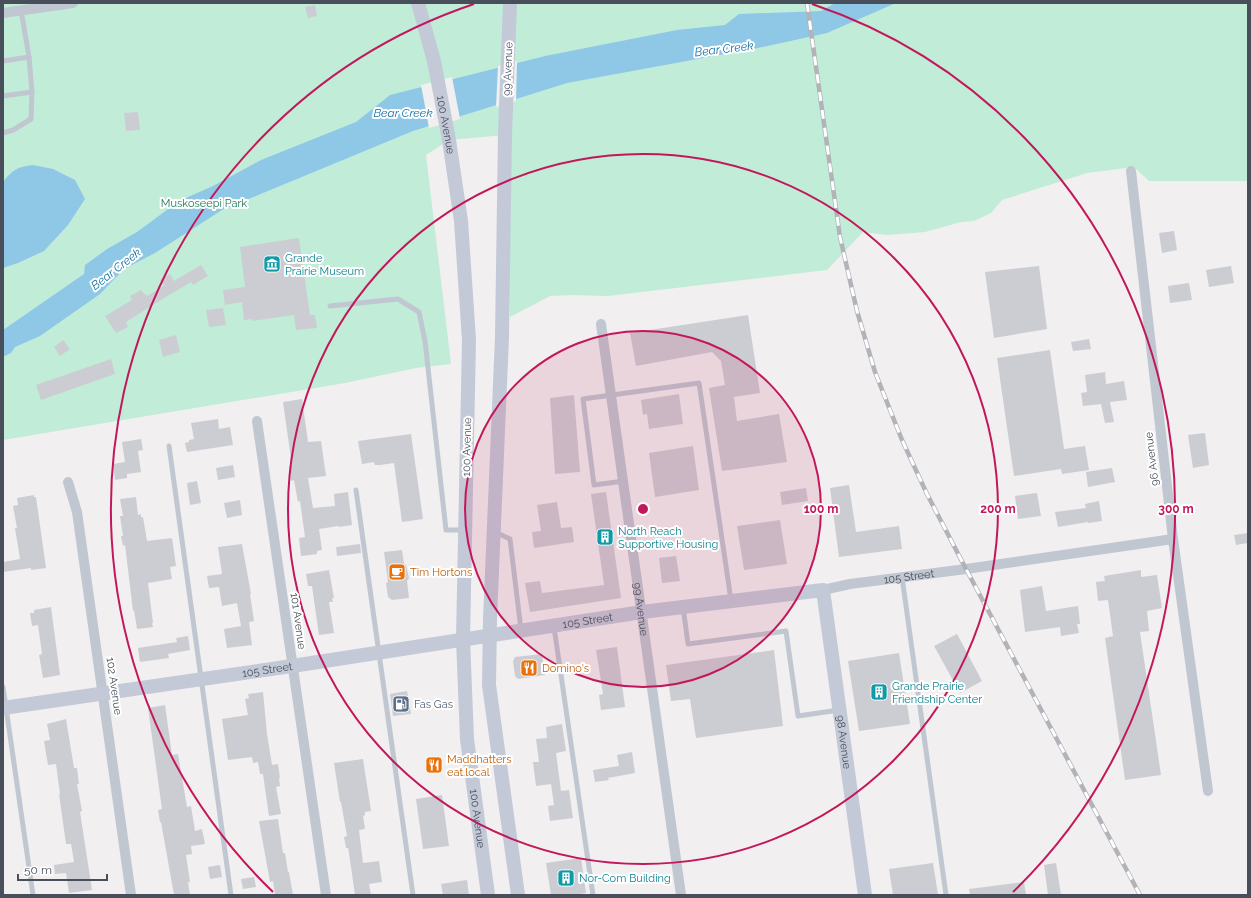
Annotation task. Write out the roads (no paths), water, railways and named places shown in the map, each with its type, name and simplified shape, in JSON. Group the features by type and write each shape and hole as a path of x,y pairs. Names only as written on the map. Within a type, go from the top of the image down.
{"main road":[{"name":"100 Avenue","path":"418,3 434,61 449,140 461,221 469,340 463,639 467,739 488,895"},
{"name":"99 Avenue","path":"494,531 502,337 505,134 510,3"},
{"path":"494,531 489,636 489,685 518,895"},
{"name":"105 Street","path":"4,708 201,680 642,612 823,590"},
{"name":"98 Avenue","path":"823,590 865,895"}],"street":[{"path":"3,13 73,3"},
{"name":"96 Avenue","path":"1131,171 1173,539 1208,791"},
{"name":"99 Avenue","path":"601,324 681,895"},
{"name":"101 Avenue","path":"257,421 326,895"},
{"name":"102 Avenue","path":"68,482 77,512 131,895"},
{"name":"105 Street","path":"823,590 850,584 1173,539"}],"lane":[{"path":"3,133 12,130 31,119 32,92 29,57 21,10"},
{"path":"3,61 29,57"},
{"path":"3,96 32,92"},
{"path":"330,306 398,299 419,312 426,341 446,530 465,530"},
{"path":"624,481 594,485 583,399 699,383 731,601"},
{"path":"169,446 231,895"},
{"path":"356,490 413,895"},
{"path":"494,531 510,539 521,631"},
{"path":"902,577 946,895"},
{"path":"683,607 688,644 786,631 798,716 840,710"},
{"path":"554,626 593,895"},
{"path":"3,688 4,708 33,895"}],"water":[{"name":"Bear Creek","path":"835,3 896,3 827,33 763,47 567,83 413,131 222,210 155,253 124,269 100,294 40,336 15,347 11,353 3,357 3,330 84,274 85,265 107,249 137,232 179,201 213,186 261,160 356,122 390,95 545,56 677,30 725,25 739,14 821,11"},
{"path":"33,165 53,169 75,180 85,199 68,225 44,251 3,268 3,182 16,169"}],"railway":[{"path":"807,3 840,237 857,311 875,372 902,440 927,494 1140,895"}],"place":[{"name":"Grande Prairie Museum","path":"272,264"},
{"name":"North Reach Supportive Housing","path":"605,537"},
{"name":"Tim Hortons","path":"397,572"},
{"name":"Domino's","path":"529,668"},
{"name":"Grande Prairie Friendship Center","path":"879,692"},
{"name":"Fas Gas","path":"401,704"},
{"name":"Maddhatters eat.local","path":"434,765"},
{"name":"Nor-Com Building","path":"566,878"}],"park label":[{"name":"Muskoseepi Park","path":"204,203"}]}
